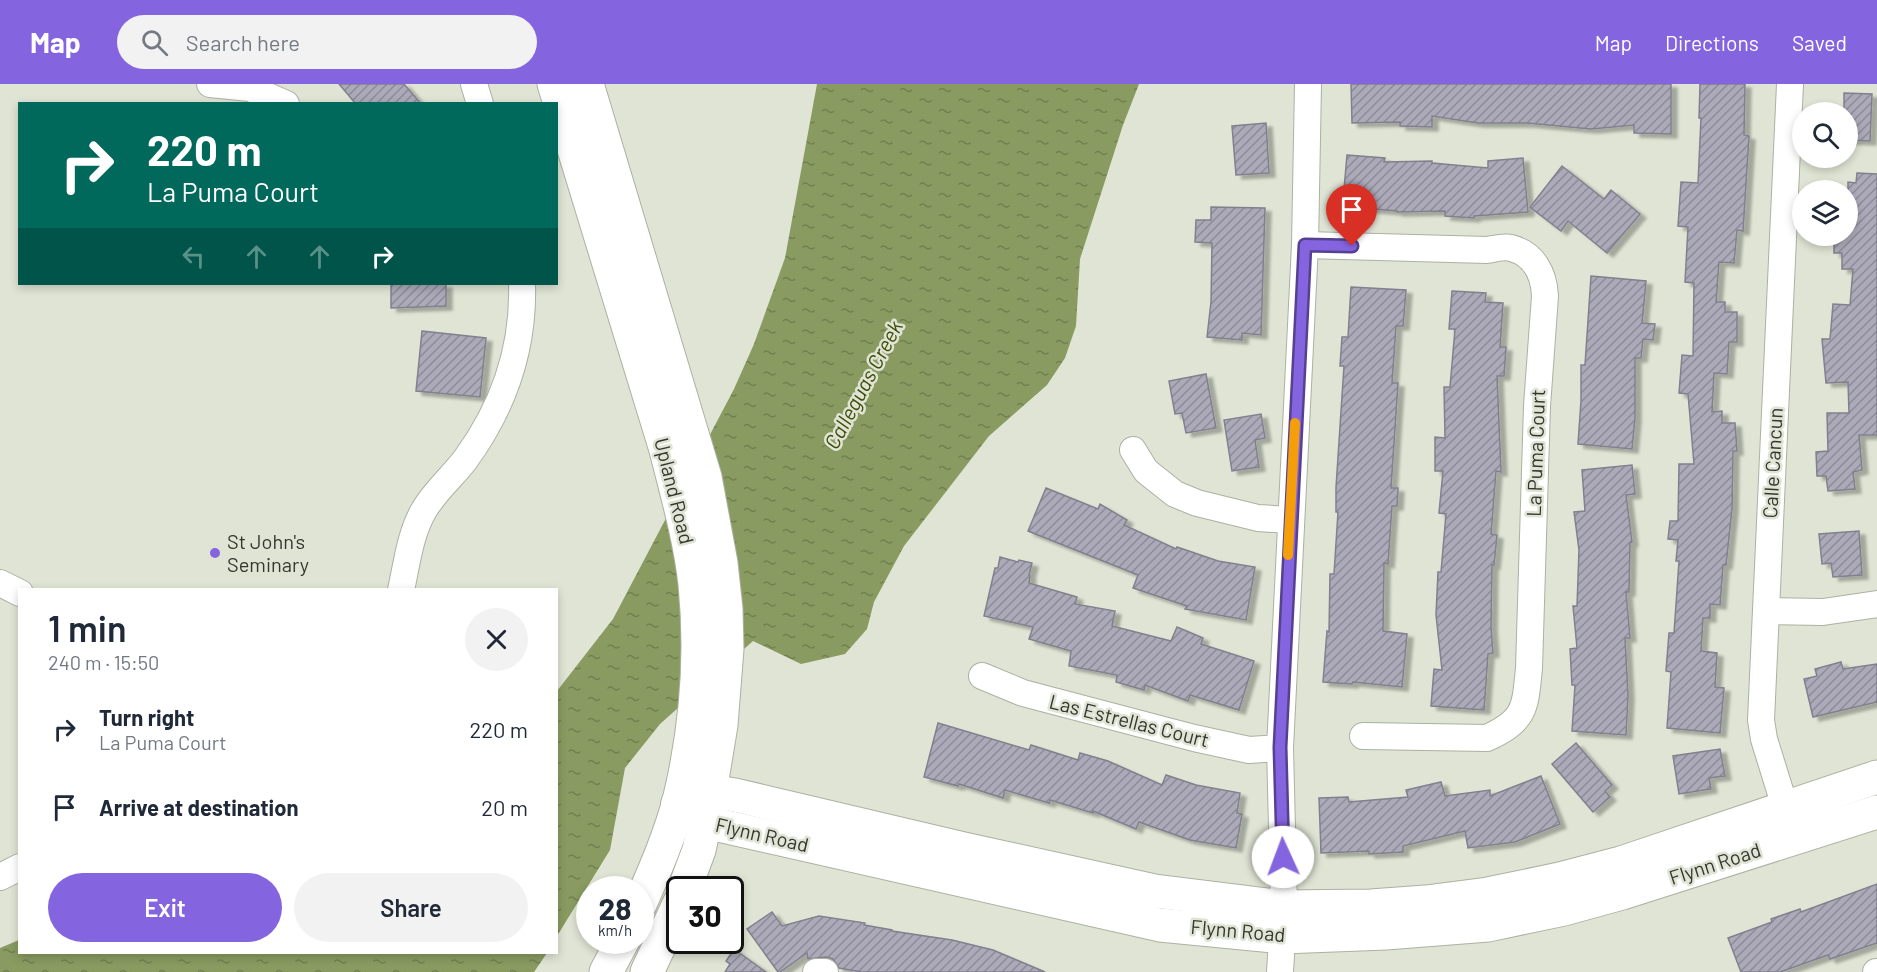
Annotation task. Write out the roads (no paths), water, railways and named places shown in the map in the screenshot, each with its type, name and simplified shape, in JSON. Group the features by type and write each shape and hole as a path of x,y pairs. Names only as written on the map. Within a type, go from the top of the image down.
{"main road":[{"name":"Upland Road","path":"554,84 666,450 681,508 695,583 697,634 694,715 678,803 652,876"},
{"name":"Upland Road","path":"587,84 705,477 721,563 727,649 721,726 699,850 689,876"},
{"name":"Flynn Road","path":"678,803 707,806 1160,925 1283,922 1386,933 1488,925 1563,909 1622,893 1790,823 1877,777"},
{"name":"Flynn Road","path":"1790,823 1877,812"},
{"path":"647,972 666,932"},
{"path":"606,972 616,954"}],"street":[{"path":"210,84 250,88 282,102"},
{"path":"474,84 479,102"},
{"path":"1280,972 1283,922 1280,747 1305,245 1308,84"},
{"name":"Calle Cancun","path":"1790,84 1761,720 1764,739 1790,823"},
{"name":"La Puma Court","path":"1305,245 1487,250 1509,247 1526,255 1540,269 1545,283 1537,406 1526,702 1518,718 1506,729 1487,738 1363,736"},
{"path":"401,588 412,536 424,509 443,483 463,462 485,429 505,387 519,338 523,305 522,285"},
{"path":"1133,450 1146,471 1175,494 1197,503 1258,518 1290,520"},
{"path":"0,583 18,592"},
{"path":"1766,610 1823,612 1877,604"},
{"name":"Las Estrellas Court","path":"982,676 1023,693 1194,738 1249,750 1280,747"},
{"path":"0,877 18,868"},
{"path":"816,972 825,972"}],"water":[{"name":"Calleguas Creek","path":"817,84 1139,84 1123,125 1080,259 1076,326 1065,358 1047,385 989,436 904,546 874,602 867,629 845,654 801,664 753,641 660,724 625,768 610,850 594,876 576,876 576,905 558,934 558,690 613,619 734,389 754,344 785,258"},
{"path":"18,940 18,954 546,954 534,972 0,972 0,948"}],"place":[{"name":"St John's Seminary","path":"215,553"}]}
